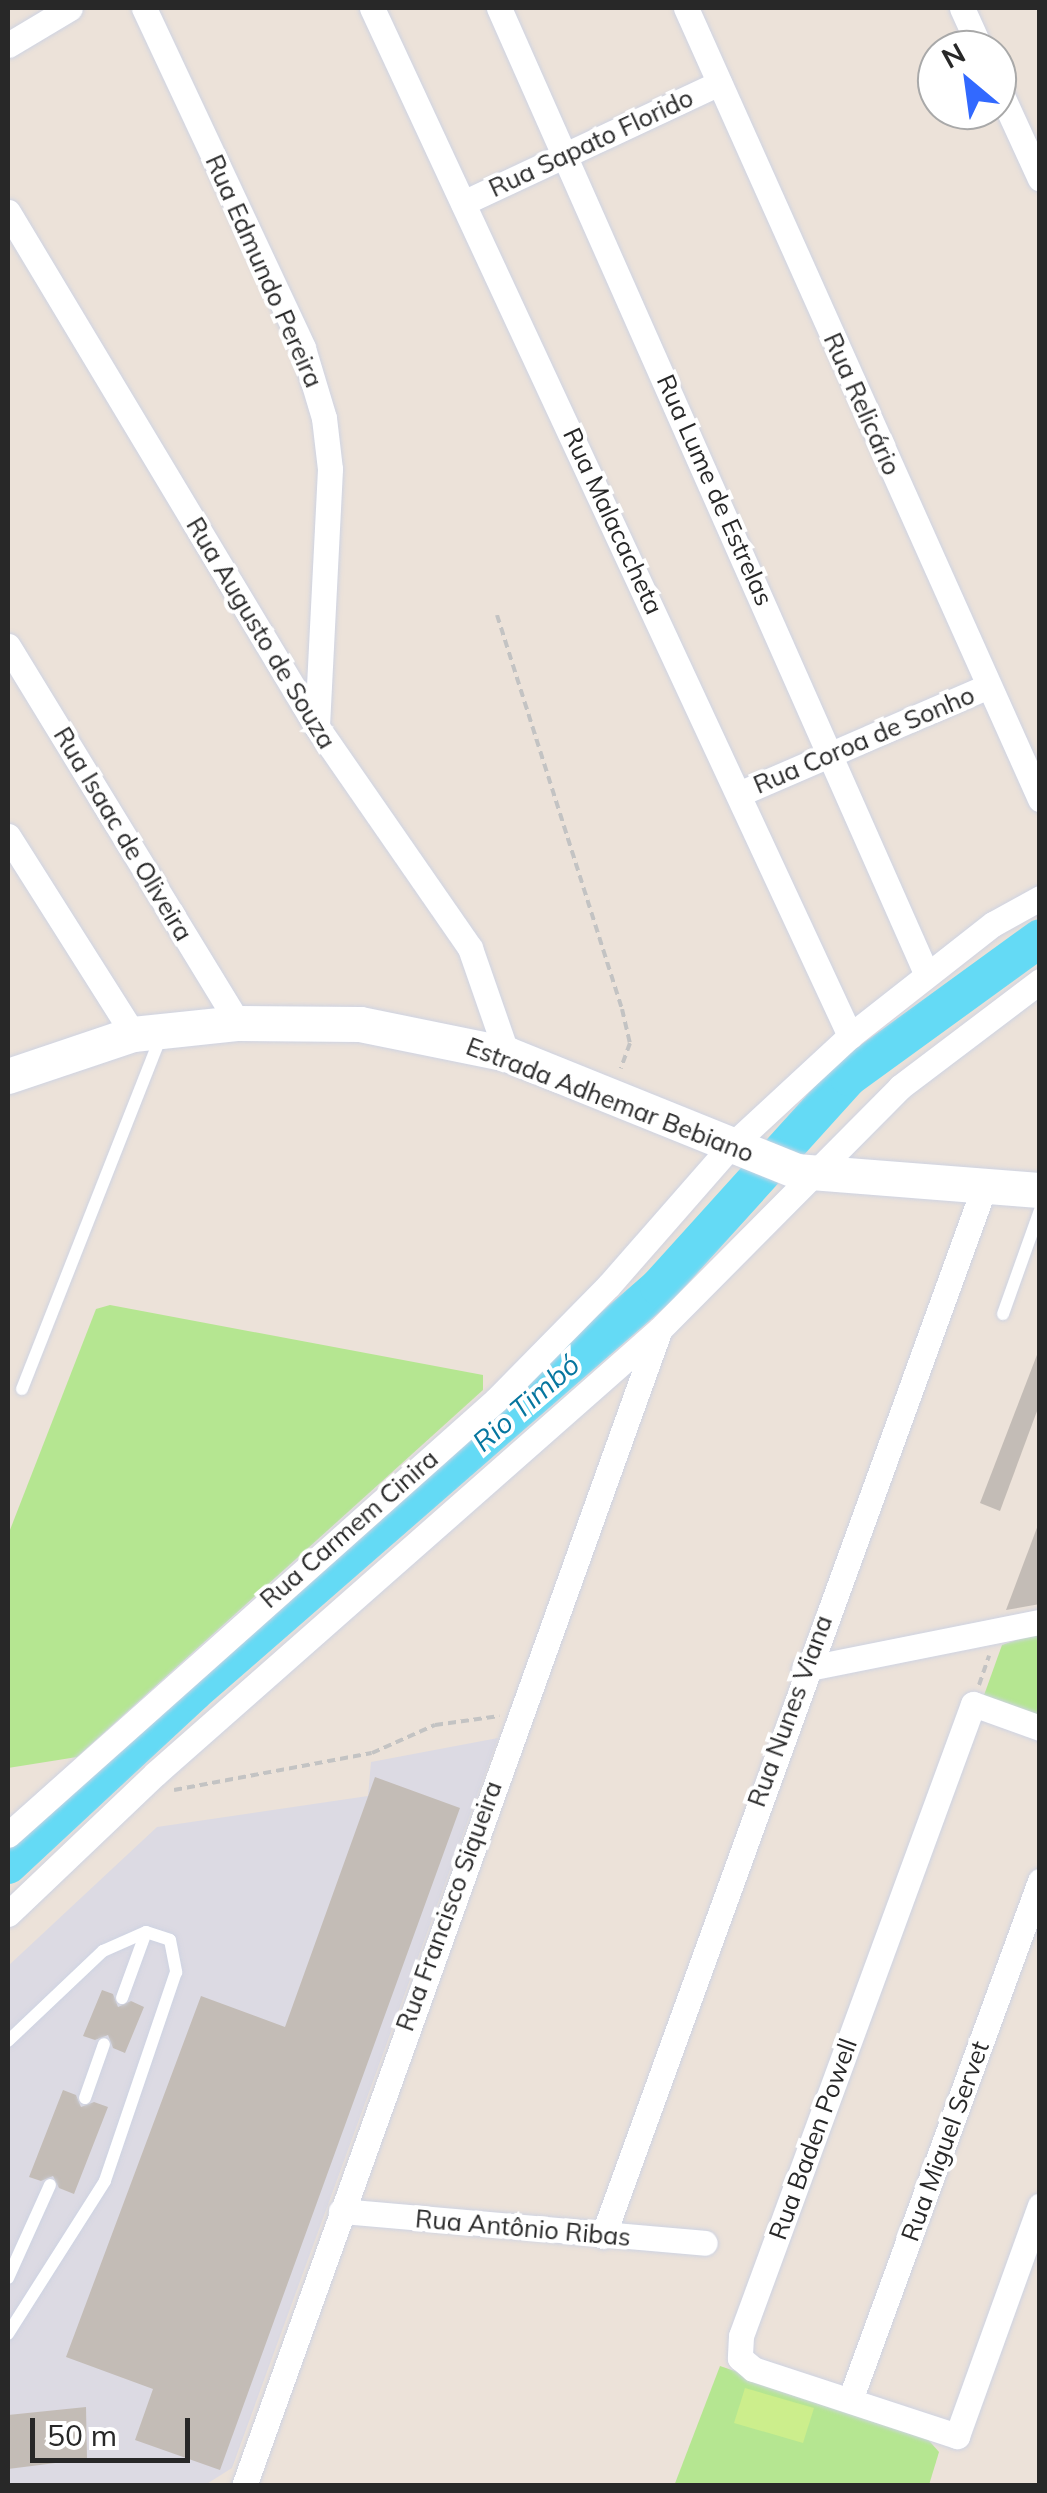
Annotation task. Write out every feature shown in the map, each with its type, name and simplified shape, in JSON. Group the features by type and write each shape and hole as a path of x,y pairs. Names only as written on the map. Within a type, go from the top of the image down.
{"main road":[{"name":"Estrada Adhemar Bebiano","path":"8,1073 149,1032 238,1023 360,1024 508,1054 738,1151 806,1173 982,1190 1040,1190"}],"street":[{"path":"8,45 70,8"},
{"name":"Rua Edmundo Pereira","path":"144,8 303,348 324,418 330,469 317,727"},
{"name":"Rua Malacacheta","path":"372,8 741,793 850,1036"},
{"name":"Rua Lume de Estrelas","path":"499,8 927,974"},
{"name":"Rua Relicário","path":"686,8 1040,799"},
{"name":"Rua Sapato Florido","path":"463,203 719,83"},
{"path":"1017,129 1040,179"},
{"name":"Rua Augusto de Souza","path":"8,212 317,727 470,948 508,1054"},
{"name":"Rua Isaac de Oliveira","path":"8,646 238,1023"},
{"name":"Rua Coroa de Sonho","path":"741,793 988,686"},
{"path":"8,836 149,1032"},
{"name":"Rua Carmem Cinira","path":"8,1835 496,1400 850,1036 927,974 1040,898"},
{"path":"8,1914 125,1801 660,1329 806,1173 900,1087 1040,981"},
{"name":"Rua Nunes Viana","path":"603,2236 804,1669 982,1190"},
{"name":"Rua Francisco Siqueira","path":"244,2486 518,1714 660,1329"},
{"path":"804,1669 1040,1622"},
{"path":"973,1704 1040,1728"},
{"name":"Rua Baden Powell","path":"973,1704 738,2349 753,2370 957,2436 1040,2206"},
{"name":"Rua Miguel Servet","path":"850,2400 1040,1882"},
{"name":"Rua Antônio Ribas","path":"341,2211 704,2243"}],"lane":[{"path":"22,1389 149,1032"},
{"path":"1003,1314 1040,1210"},
{"path":"122,1998 146,1932"},
{"path":"8,2041 103,1951 146,1932 170,1940 176,1972 105,2181 8,2334"},
{"path":"84,2098 104,2044"},
{"path":"8,2278 50,2185"}],"path":[{"path":"496,615 630,1043 612,1098"},
{"path":"973,1704 998,1629"},
{"path":"125,1801 372,1753 453,1721 518,1714"}],"shaded area":[{"path":"498,1738 232,2468 205,2485 10,2486 8,1966 157,1827 368,1796 371,1762"}],"green space":[{"path":"110,1305 483,1375 483,1390 77,1757 8,1768 8,1535 96,1309"},
{"path":"1039,1632 1039,1719 983,1698 1002,1645"},
{"path":"720,2366 924,2435 939,2452 929,2485 674,2486"},
{"path":"745,2388 814,2408 803,2443 734,2423"}],"building":[{"path":"1040,1347 1040,1403 1000,1511 980,1503"},
{"path":"1038,1525 1040,1604 1006,1610"},
{"path":"375,1777 460,1808 220,2470 135,2440 153,2389 66,2357 201,1996 285,2027"},
{"path":"102,1990 113,1994 118,2007 131,2001 144,2007 125,2053 113,2048 108,2035 95,2040 83,2036"},
{"path":"63,2090 76,2095 81,2107 94,2102 108,2107 74,2194 59,2188 53,2176 41,2181 29,2177"},
{"path":"86,2407 87,2459 8,2469 8,2415"}],"waterway":[{"name":"Rio Timbó","path":"8,1865 194,1692 659,1287 849,1077 1040,938"}]}
